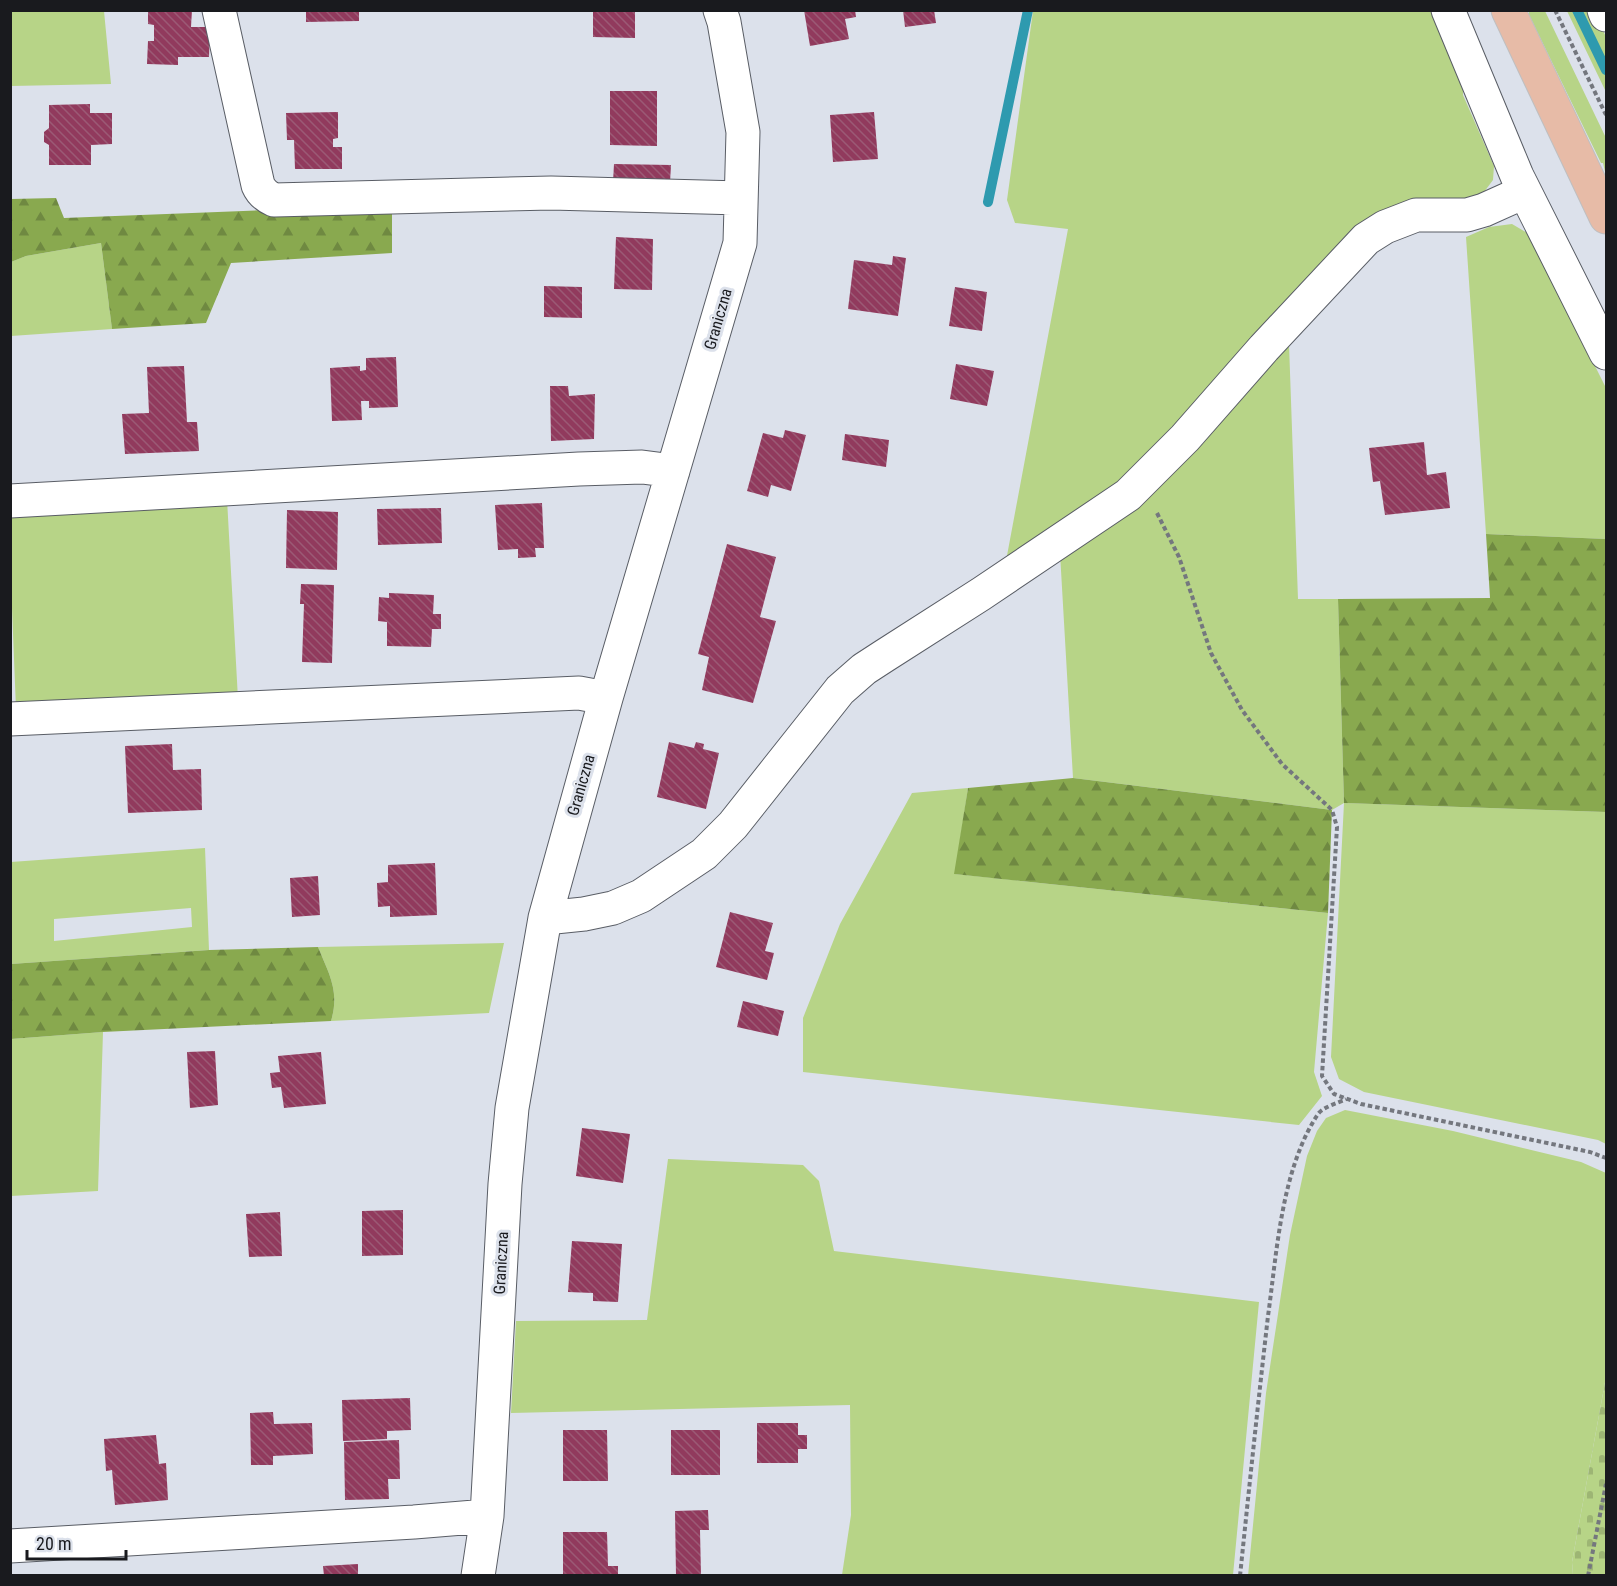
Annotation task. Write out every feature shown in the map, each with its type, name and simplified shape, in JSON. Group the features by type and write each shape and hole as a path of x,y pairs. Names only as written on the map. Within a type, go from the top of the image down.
{"main road":[{"path":"1508,10 1606,217"}],"street":[{"path":"219,10 258,185 260,190 270,198 551,193 741,198"},
{"name":"Graniczna","path":"478,1575 487,1516 505,1184 511,1119 527,1012 545,918 606,698 740,243 743,132 720,10"},
{"path":"1448,10 1485,104 1524,192 1606,354"},
{"path":"1604,10 1606,15"},
{"path":"545,918 584,915 613,908 641,896 705,854 733,825 840,690 864,669 1010,575 1128,495 1185,438 1264,348 1366,239 1385,227 1416,215 1467,215 1524,192"},
{"path":"10,501 579,469 642,467 673,471"},
{"path":"10,718 579,693 606,698"},
{"path":"10,1546 487,1516"}],"path":[{"path":"1555,10 1606,115"},
{"path":"1138,484 1162,520 1193,596 1211,653 1242,710 1282,764 1332,810 1337,827 1322,1076 1334,1094 1361,1104 1590,1152 1606,1158"},
{"path":"1240,1575 1256,1415 1277,1248 1291,1176 1302,1145 1320,1111 1346,1099"},
{"path":"1587,1575 1606,1484"}],"green space":[{"path":"10,11 104,11 111,84 11,86"},
{"path":"1033,11 1435,11 1463,83 1463,95 1494,166 1493,180 1484,192 1459,202 1389,214 1121,489 1006,561 1068,229 1015,223 1007,200"},
{"path":"1529,11 1545,11 1606,138 1606,176 1603,163"},
{"path":"1567,11 1594,11 1606,37 1606,92"},
{"path":"56,198 64,218 392,205 392,253 231,263 206,323 112,329 101,243 26,256 11,262 11,199"},
{"path":"1512,224 1529,234 1606,388 1606,539 1486,534 1466,237 1489,227"},
{"path":"101,243 112,329 11,336 11,262 26,256"},
{"path":"1289,344 1298,599 1338,599 1344,803 1332,810 1073,778 1060,553"},
{"path":"227,499 238,699 16,709 10,510"},
{"path":"1486,534 1606,539 1606,812 1344,803 1338,599 1490,598"},
{"path":"1073,778 1332,810 1328,913 954,874 968,788"},
{"path":"968,788 955,874 1328,913 1314,1072 1322,1096 1299,1125 803,1072 803,1018 840,924 912,793"},
{"path":"1344,803 1606,812 1606,1144 1598,1140 1364,1092 1339,1079 1331,1057"},
{"path":"205,848 209,950 11,964 11,862","holes":["191,908 192,927 54,941 54,919"]},
{"path":"504,943 489,1013 331,1021 334,992 318,947"},
{"path":"318,947 334,992 331,1021 103,1032 11,1039 11,964 209,950"},
{"path":"103,1032 98,1191 11,1196 11,1039"},
{"path":"1345,1110 1453,1131 1581,1162 1606,1173 1606,1377 1572,1562 1573,1575 1248,1576 1266,1393 1290,1235 1307,1156 1317,1131 1326,1118"},
{"path":"668,1159 803,1165 819,1181 834,1251 1259,1302 1233,1575 842,1575 851,1515 850,1405 511,1413 516,1321 647,1320"},
{"path":"1606,1377 1606,1575 1573,1575 1572,1562"}],"building":[{"path":"148,10 192,10 191,27 210,27 209,57 178,57 178,65 147,64 148,41 154,41 154,25 148,24"},
{"path":"306,10 359,10 359,21 306,22"},
{"path":"593,10 635,10 635,38 593,37"},
{"path":"804,10 855,10 856,17 845,19 849,39 810,46"},
{"path":"903,10 934,10 936,23 905,27"},
{"path":"610,91 657,91 657,146 610,145"},
{"path":"90,104 90,113 112,113 112,144 91,145 91,165 49,165 49,145 44,142 44,132 49,128 49,105"},
{"path":"338,112 338,138 333,139 333,147 342,147 342,169 295,169 294,140 287,140 286,113"},
{"path":"874,112 878,159 833,162 830,115"},
{"path":"614,164 671,165 670,183 613,182"},
{"path":"616,237 653,239 652,290 614,289"},
{"path":"893,256 906,258 898,316 848,309 854,260 892,265"},
{"path":"544,286 582,287 582,318 544,317"},
{"path":"955,287 987,292 982,331 949,326"},
{"path":"396,357 398,407 369,408 369,401 361,401 362,420 332,421 330,368 360,366 360,371 366,370 366,358"},
{"path":"956,364 994,371 987,406 950,399"},
{"path":"184,366 187,422 197,422 199,451 125,454 122,414 149,413 147,367"},
{"path":"550,386 568,386 569,396 595,394 594,439 551,441"},
{"path":"785,430 806,435 791,491 771,485 768,497 747,491 763,433 783,438"},
{"path":"845,434 889,440 886,467 842,460"},
{"path":"1424,442 1427,475 1446,472 1450,508 1385,515 1380,481 1373,482 1369,448"},
{"path":"542,503 544,548 535,548 536,557 518,558 518,549 498,550 495,505"},
{"path":"441,508 442,543 378,545 377,509"},
{"path":"287,510 338,512 337,570 286,568"},
{"path":"727,544 776,557 760,617 776,621 753,703 702,690 709,657 698,654"},
{"path":"301,584 334,585 332,663 302,662 304,604 300,604"},
{"path":"389,593 434,595 433,614 441,614 441,629 432,629 431,647 387,646 387,622 378,621 379,597 389,598"},
{"path":"669,742 694,748 696,742 704,744 703,749 719,753 706,809 657,797"},
{"path":"172,744 173,770 201,769 202,810 128,813 125,746"},
{"path":"435,863 437,915 390,917 390,906 378,907 377,883 388,882 388,865"},
{"path":"318,876 320,915 292,917 290,878"},
{"path":"730,912 773,923 765,951 774,953 767,980 716,967"},
{"path":"743,1001 784,1011 778,1036 737,1027"},
{"path":"215,1051 218,1105 190,1108 187,1052"},
{"path":"321,1052 326,1104 284,1108 281,1087 272,1088 270,1073 280,1072 278,1056"},
{"path":"582,1128 630,1134 623,1183 576,1176"},
{"path":"403,1210 403,1255 362,1256 362,1211"},
{"path":"280,1212 282,1256 249,1257 246,1214"},
{"path":"572,1241 622,1244 618,1302 593,1301 593,1293 568,1292"},
{"path":"410,1398 411,1430 387,1431 387,1439 343,1441 342,1400"},
{"path":"273,1412 274,1424 312,1423 313,1454 273,1456 273,1465 251,1465 250,1413"},
{"path":"757,1423 798,1423 798,1435 807,1435 807,1449 798,1449 798,1463 757,1463"},
{"path":"563,1430 607,1430 608,1481 563,1481"},
{"path":"671,1430 720,1430 720,1475 671,1475"},
{"path":"156,1435 159,1464 166,1463 168,1500 115,1505 112,1470 106,1471 104,1439"},
{"path":"399,1440 400,1479 388,1479 389,1499 345,1500 344,1442"},
{"path":"708,1510 709,1530 700,1530 701,1576 676,1576 675,1511"},
{"path":"563,1532 607,1532 608,1566 618,1566 618,1576 563,1576"},
{"path":"358,1564 358,1576 324,1576 323,1566"}],"waterway":[{"path":"988,202 1028,10"},
{"path":"1577,10 1606,70"}]}
